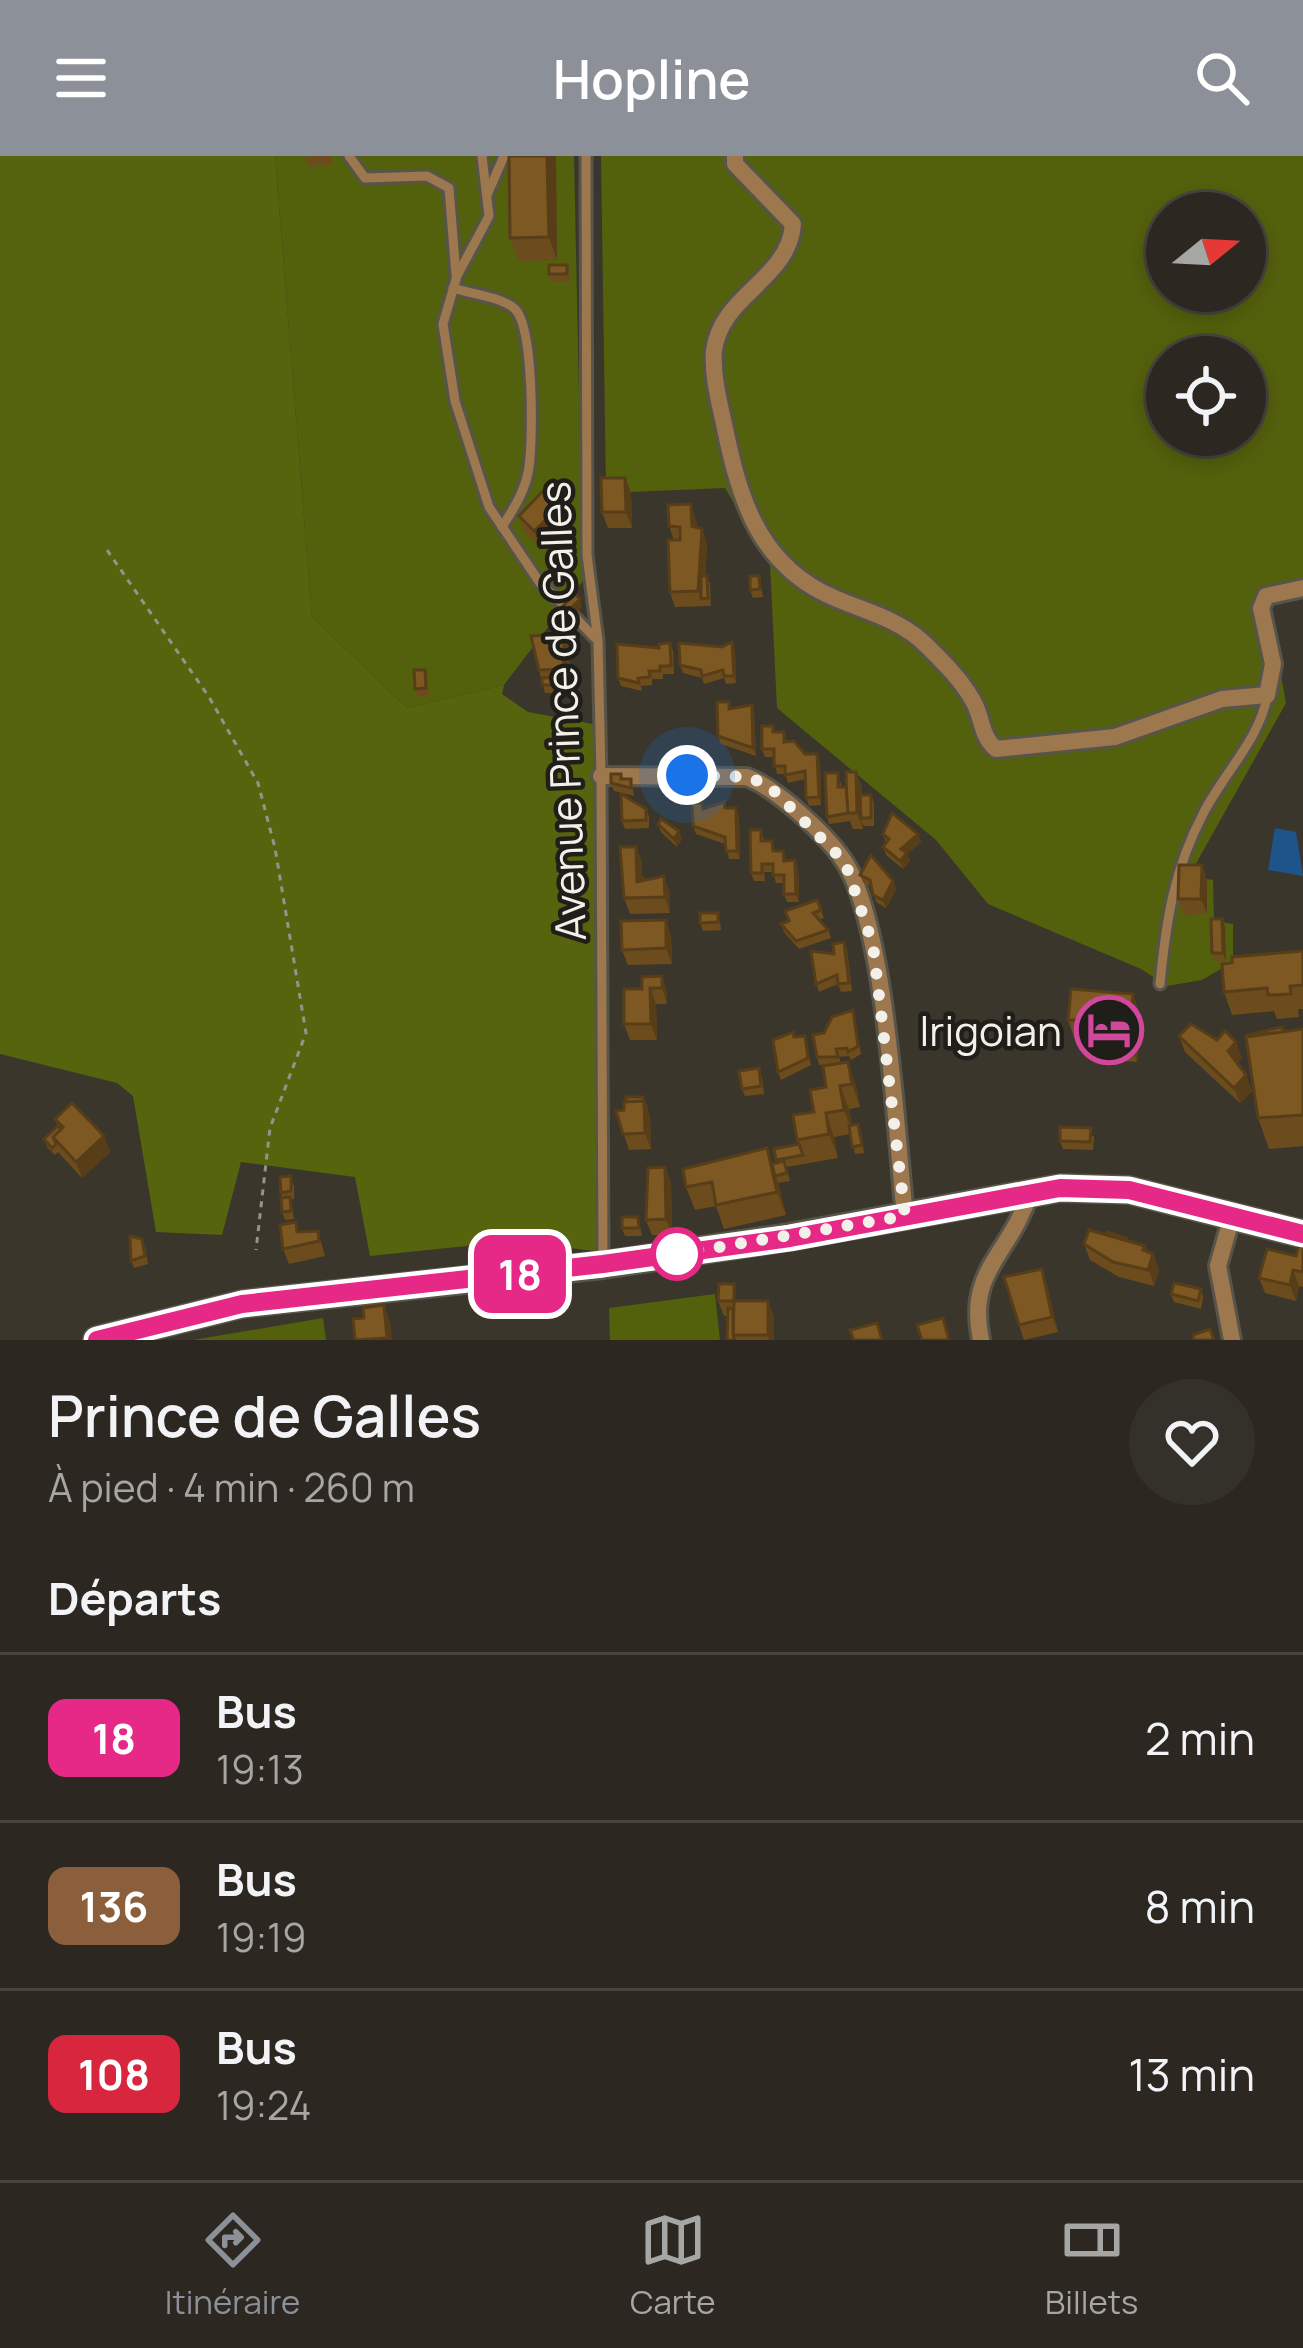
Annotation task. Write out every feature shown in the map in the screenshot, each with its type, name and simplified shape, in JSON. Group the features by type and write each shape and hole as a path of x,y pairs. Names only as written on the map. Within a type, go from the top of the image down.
{"main road":[{"path":"97,1340 242,1304 603,1264 1030,1192 1086,1187 1129,1190 1303,1234"}],"street":[{"path":"735,156 735,164 793,224 792,243 776,269 742,296 718,330 713,356 745,511 780,565 822,593 872,610 922,640 975,703 986,741 996,749 1115,737 1222,699 1268,695 1274,664 1261,608 1266,596 1303,588"},
{"path":"601,776 748,777 768,785 845,862 873,945 905,1216"},
{"path":"981,1340 975,1302 981,1282 1022,1220 1030,1192"},
{"path":"1232,1216 1218,1266 1232,1340"}],"lane":[{"path":"349,156 353,168 365,178 427,176 449,188 455,282"},
{"path":"482,156 489,216 455,282 442,324 455,401 489,507 540,583 598,641"},
{"path":"487,196 504,156"},
{"name":"Avenue Prince de Galles","path":"586,156 587,556 598,641 601,776 603,1264"},
{"path":"455,282 512,305 525,333 530,466 522,496 502,527"},
{"path":"1160,984 1177,866 1206,807 1263,719 1268,695"}],"path":[{"path":"107,550 208,697 258,783 275,848 306,1033 271,1128 256,1250"}],"green space":[{"path":"0,156 275,156 312,617 407,708 504,685 502,694 528,712 593,724 602,1252 515,1241 370,1256 355,1177 241,1162 222,1235 156,1232 133,1096 117,1083 0,1054"},
{"path":"275,156 574,156 583,581 504,685 407,708 312,617"},
{"path":"601,156 1303,156 1303,597 1268,604 1286,703 1189,876 1213,880 1214,921 1233,924 1233,962 1202,980 1167,986 1141,969 988,904 936,840 777,708 770,564 725,488 606,493"},
{"path":"715,1294 720,1340 610,1340 609,1308"},
{"path":"323,1318 326,1340 193,1340"}],"water":[{"path":"1275,828 1296,832 1303,876 1268,870"}],"building":[{"path":"509,156 547,156 549,237 510,238"},
{"path":"549,265 567,265 567,274 549,274"},
{"path":"601,478 625,478 626,512 602,512"},
{"path":"566,491 568,512 553,513 534,531 519,516 542,492"},
{"path":"691,504 692,526 702,529 698,591 670,592 668,540 680,540 680,527 669,526 668,505"},
{"path":"701,576 707,576 708,598 701,599"},
{"path":"750,576 759,576 760,589 750,590"},
{"path":"575,594 580,599 561,618 556,613"},
{"path":"564,634 563,669 539,670 531,636"},
{"path":"732,642 734,676 724,676 723,670 702,676 701,670 680,665 679,643 722,647"},
{"path":"670,643 671,666 649,671 650,677 638,678 639,683 618,678 617,644 659,648 659,644"},
{"path":"414,670 425,670 426,688 415,689"},
{"path":"566,677 566,685 542,685 542,678"},
{"path":"717,702 729,702 729,709 752,705 753,748 718,736"},
{"path":"762,726 784,732 784,742 794,741 805,754 817,754 819,797 806,798 805,771 785,775 785,766 774,766 774,749 762,749"},
{"path":"846,772 856,772 857,813 847,813"},
{"path":"825,773 838,773 838,787 846,787 848,813 827,817"},
{"path":"611,774 631,779 631,788 611,783"},
{"path":"621,794 646,809 646,820 622,821"},
{"path":"860,795 871,795 871,818 861,818"},
{"path":"724,802 725,808 736,808 737,851 726,851 725,837 693,826 692,803 702,803 703,809"},
{"path":"892,813 918,834 901,849 907,853 900,861 883,847 889,839 883,834"},
{"path":"661,819 679,831 674,839 658,824"},
{"path":"750,830 761,830 761,841 772,841 773,851 783,851 784,861 795,860 796,894 784,894 784,875 773,875 773,864 762,864 762,873 751,873"},
{"path":"620,847 636,847 637,882 664,876 665,897 624,898"},
{"path":"871,855 893,881 883,900 873,895 870,880 860,875"},
{"path":"1179,865 1202,865 1201,899 1178,899"},
{"path":"817,900 821,910 813,913 828,930 796,941 781,924 789,921 785,911"},
{"path":"700,913 718,913 718,922 700,923"},
{"path":"1211,919 1222,919 1223,953 1212,953"},
{"path":"666,920 666,948 622,950 621,921"},
{"path":"844,942 849,983 838,984 837,975 816,984 811,951 834,954 833,944"},
{"path":"1303,951 1303,985 1290,986 1291,994 1268,995 1267,988 1224,992 1222,964 1232,963 1232,957"},
{"path":"662,976 662,988 650,988 651,1024 624,1024 624,989 642,989 642,977"},
{"path":"1071,989 1133,994 1129,1038 1077,1035 1078,1020 1068,1020"},
{"path":"853,1010 858,1046 848,1052 847,1048 836,1049 838,1057 817,1057 813,1035 824,1033 832,1017"},
{"path":"1191,1024 1217,1040 1225,1031 1236,1042 1228,1051 1246,1075 1234,1088 1179,1036"},
{"path":"1282,1027 1283,1032 1248,1035"},
{"path":"1303,1029 1303,1115 1258,1118 1246,1037"},
{"path":"793,1032 794,1037 805,1036 808,1058 778,1072 773,1040"},
{"path":"848,1062 852,1084 840,1086 844,1110 826,1113 829,1134 797,1140 793,1115 814,1112 810,1090 826,1087 823,1066"},
{"path":"759,1068 761,1086 742,1089 739,1071"},
{"path":"644,1101 645,1133 623,1134 616,1111 624,1110 624,1102"},
{"path":"72,1103 104,1136 76,1162 53,1137 63,1127 55,1119"},
{"path":"858,1124 862,1145 852,1147 849,1126"},
{"path":"58,1126 61,1129 53,1137 56,1144 52,1148 44,1139"},
{"path":"1060,1127 1091,1128 1090,1142 1060,1141"},
{"path":"799,1144 803,1155 776,1160 774,1149"},
{"path":"767,1148 777,1192 716,1205 712,1182 686,1187 683,1169"},
{"path":"784,1161 787,1173 775,1176 772,1164"},
{"path":"665,1167 666,1219 646,1220 648,1168"},
{"path":"291,1176 291,1191 281,1193 280,1177"},
{"path":"290,1197 291,1211 282,1212 281,1198"},
{"path":"622,1217 638,1217 639,1228 622,1228"},
{"path":"296,1222 297,1232 318,1231 319,1241 283,1249 280,1225"},
{"path":"1089,1230 1145,1246 1143,1250 1153,1254 1148,1270 1113,1262 1084,1244"},
{"path":"130,1236 142,1239 145,1256 131,1261"},
{"path":"1299,1245 1303,1247 1303,1272 1293,1270 1290,1285 1259,1278 1267,1249 1296,1256"},
{"path":"1042,1269 1052,1317 1019,1325 1004,1277"},
{"path":"1174,1283 1201,1289 1198,1301 1171,1294"},
{"path":"719,1284 734,1284 734,1301 718,1301"},
{"path":"734,1301 768,1301 768,1335 733,1335"},
{"path":"384,1305 387,1338 355,1340 353,1319 364,1318 363,1308"},
{"path":"728,1308 733,1309 735,1340 727,1340"},
{"path":"943,1318 949,1340 922,1340 917,1325"},
{"path":"877,1323 882,1340 854,1340 850,1330"},
{"path":"1210,1329 1214,1340 1194,1340 1193,1335"}],"bus line":[{"name":"18","path":"97,1340 242,1304 790,1238 1060,1188 1129,1190 1303,1234"}],"place":[{"name":"Irigoian","path":"1109,1030"}],"route":[{"path":"677,1254 905,1216 873,945 845,862 768,785 748,777 687,775"}]}
